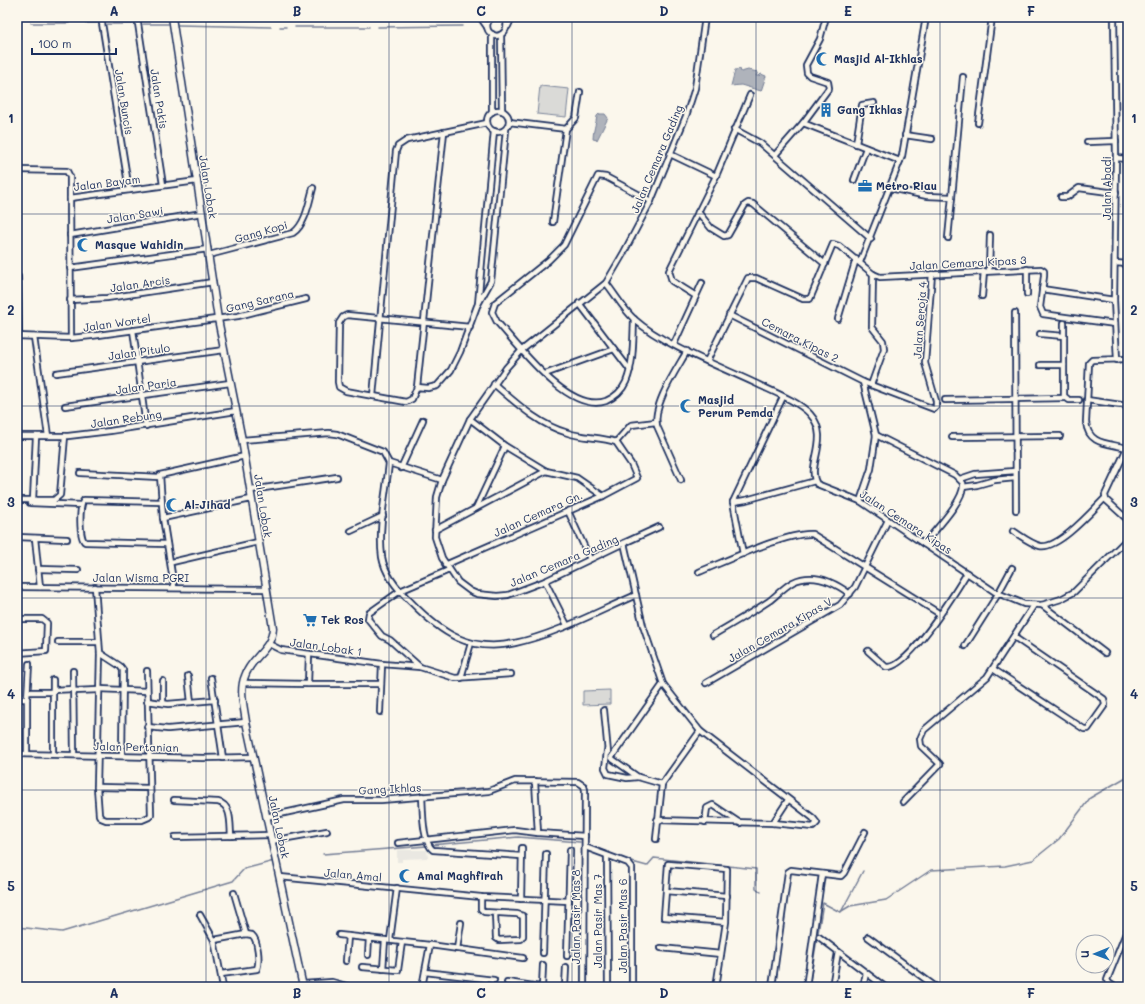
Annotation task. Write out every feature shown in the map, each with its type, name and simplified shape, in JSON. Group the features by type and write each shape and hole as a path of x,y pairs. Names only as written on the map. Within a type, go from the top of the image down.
{"main road":[{"name":"Jalan Lobak","path":"172,17 218,319 245,456 273,628 269,644 249,666 243,683 246,722 303,986"}],"street":[{"name":"Jalan Buncis","path":"101,17 129,190"},
{"name":"Jalan Pakis","path":"137,17 164,185"},
{"path":"480,17 492,34 492,112 488,117 487,123 494,132 506,130"},
{"path":"487,27 488,21 492,17"},
{"path":"502,17 506,21 507,28"},
{"path":"502,111 501,35 507,28 512,17"},
{"name":"Jalan Cemara Gading","path":"705,17 695,88 686,116 651,201 606,283 579,303 522,350 506,368 470,419 442,480 437,497 435,530 438,550 449,570 463,587 484,596 508,595 545,581 624,543 646,635 663,684 700,731 817,823 813,827 773,823"},
{"path":"775,155 803,123 829,86 827,81 810,76 806,69 806,65 820,39 826,17"},
{"path":"838,319 858,261 871,239 900,161 926,17"},
{"path":"978,123 992,17"},
{"name":"Jalan Abadi","path":"1114,17 1116,141 1114,300 1117,360"},
{"path":"492,34 501,35"},
{"path":"948,238 963,77"},
{"path":"554,222 566,129 576,118 580,92"},
{"path":"696,296 672,281 669,271 716,176 734,129 750,95"},
{"path":"856,144 862,105 874,102"},
{"path":"417,387 433,388 444,380 456,362 477,306 493,276 506,130 509,122 508,115 502,111 492,112"},
{"path":"509,122 566,129"},
{"path":"373,396 396,151 402,142 487,123"},
{"path":"803,123 900,161"},
{"path":"734,129 753,138 775,155 871,239"},
{"path":"444,132 424,323 417,387 412,399 406,402 346,392 339,386 339,323 343,317 348,315 380,319 424,323 470,327"},
{"path":"477,306 494,132"},
{"path":"905,135 932,139"},
{"path":"1087,142 1116,141"},
{"path":"854,180 866,148"},
{"path":"670,154 716,176"},
{"path":"1116,158 1128,159"},
{"name":"Jalan Bayam","path":"18,170 67,172 70,177 70,198 197,181"},
{"path":"634,318 630,370 624,386 616,396 608,400 596,402 582,399 562,389 522,350 494,318 492,312 494,305 525,277 549,260 564,244 596,178 602,175 651,201"},
{"name":"Gang Kopi","path":"70,268 209,252 293,233 298,229 305,216 313,188"},
{"path":"890,188 927,196 952,197"},
{"path":"1061,197 1067,197 1079,188 1116,193"},
{"path":"70,198 71,338"},
{"path":"698,212 711,228 724,236 728,235 745,205 751,203 825,264"},
{"name":"Jalan Sawi","path":"70,234 202,213"},
{"path":"982,296 987,271 990,235"},
{"path":"707,361 746,281 749,278 756,278 803,299 810,299 833,244 839,246 873,274 872,327 881,337 884,345 884,355 871,385"},
{"path":"1115,263 1128,264"},
{"name":"Jalan Cemara Kipas 3","path":"873,274 883,277 1040,268 1043,270 1040,307 1043,314 1115,324"},
{"path":"1027,269 1027,294"},
{"name":"Jalan Seroja 4","path":"863,382 929,409 936,408 925,363 932,274"},
{"path":"18,277 18,336"},
{"name":"Jalan Arcis","path":"70,300 108,298 213,282"},
{"path":"674,344 702,282"},
{"path":"606,283 634,318 674,344 783,396 809,412 818,426 819,441 814,470 815,481 746,500 733,502"},
{"path":"1042,289 1114,300"},
{"name":"Gang Sarana","path":"218,319 251,313 306,299"},
{"path":"579,303 630,370"},
{"path":"1015,313 1016,510"},
{"name":"Cemara Kipas 2","path":"729,316 863,382"},
{"name":"Jalan Wortel","path":"18,336 71,338 218,319"},
{"path":"1064,323 1065,398"},
{"path":"133,330 146,426"},
{"path":"1040,334 1064,336"},
{"path":"34,337 48,436"},
{"name":"Jalan Pitulo","path":"56,373 224,350"},
{"path":"545,374 614,350"},
{"path":"680,480 656,422 659,404 686,350"},
{"path":"1013,531 1038,546 1052,545 1062,538 1105,498 1128,447 1096,440 1088,434 1086,422 1089,363 1092,360 1128,359"},
{"path":"1040,365 1064,365"},
{"path":"860,501 871,469 876,435 863,382"},
{"name":"Jalan Paria","path":"65,406 230,383"},
{"path":"494,384 525,410 554,428 571,434 616,442 631,426 656,422"},
{"path":"743,554 733,502 783,396"},
{"path":"945,400 1065,398 1068,400 1079,400"},
{"path":"1088,400 1128,406"},
{"name":"Jalan Rebung","path":"17,436 65,436 146,426 236,411"},
{"path":"470,419 505,446 546,471 576,478 603,496"},
{"path":"401,468 423,420"},
{"path":"242,440 320,433 337,434 383,452 388,464 383,516 383,558 390,577 400,591 430,622 442,631 470,643 496,645 515,643 567,625 636,595"},
{"path":"876,435 960,479 984,473 1016,471"},
{"path":"33,500 36,436"},
{"path":"17,501 54,500 60,495 65,436"},
{"path":"952,437 1060,436"},
{"name":"Jalan Cemara Gn.","path":"446,565 603,496 637,478 631,464 616,442"},
{"path":"475,508 505,446"},
{"path":"80,473 159,477 164,472 245,456"},
{"path":"388,464 442,480"},
{"path":"435,530 546,471"},
{"path":"1001,472 1002,479"},
{"path":"984,473 985,482"},
{"path":"159,477 163,518 167,544 172,562 174,587"},
{"path":"251,490 337,477"},
{"path":"963,487 1002,479 1015,478"},
{"path":"924,544 952,510 962,492 963,487 960,479"},
{"name":"Jalan Cemara Kipas","path":"815,481 825,488 860,501 998,594 1024,604 1034,606 1061,599 1074,592 1128,538"},
{"path":"1105,498 1128,520"},
{"path":"161,502 86,499 81,502 81,535 83,541 167,544"},
{"path":"163,518 252,499"},
{"path":"17,501 81,505"},
{"path":"568,511 590,559"},
{"path":"351,531 383,516"},
{"name":"Jalan Cemara Kipas V","path":"706,683 835,609 850,594 888,520"},
{"path":"624,543 659,527"},
{"path":"699,572 793,536 812,534 864,568 940,614"},
{"path":"17,537 67,539"},
{"path":"35,538 40,587"},
{"path":"172,562 258,542"},
{"path":"965,646 998,594 1012,568"},
{"path":"38,569 78,570"},
{"path":"449,570 400,591 368,613 368,618 382,636 390,640 420,667 448,677 461,678 511,674"},
{"path":"868,652 885,666 891,667 917,645 940,614 967,573"},
{"path":"714,635 769,601 793,582 800,580 824,579 837,584 850,594"},
{"path":"545,581 567,625"},
{"name":"Jalan Wisma PGRI","path":"17,587 174,587 266,589"},
{"path":"94,587 100,653 97,786 99,815 100,818 106,820 142,820 149,818 152,811 150,756 147,727 147,671"},
{"path":"1042,605 1105,653"},
{"path":"903,802 940,764 921,746 921,735 953,705 980,684 993,669 1034,606"},
{"path":"17,619 42,619 47,623 46,651 17,653"},
{"path":"993,669 1084,729 1088,729 1106,704 1104,699 1014,637"},
{"path":"58,642 99,642"},
{"path":"461,678 470,643"},
{"name":"Jalan Lobak 1","path":"269,644 281,650 382,664 420,667"},
{"path":"100,653 120,666 123,670 122,756"},
{"path":"308,684 309,654"},
{"path":"27,754 27,699 29,664"},
{"path":"380,712 382,664"},
{"path":"73,671 74,755"},
{"path":"188,676 191,702"},
{"path":"211,678 223,758"},
{"path":"53,680 53,754"},
{"path":"163,681 163,703"},
{"path":"243,683 381,684"},
{"path":"610,758 663,684"},
{"path":"28,692 73,690 147,691"},
{"path":"17,699 27,699"},
{"path":"147,701 163,703 215,700"},
{"path":"604,710 606,751 605,768 608,774 627,778 638,777"},
{"path":"147,727 168,728 219,726 246,722"},
{"path":"656,839 662,784 700,731"},
{"path":"606,751 610,758 638,777 662,784"},
{"name":"Jalan Pertanian","path":"17,754 223,758 254,757"},
{"name":"Gang Ikhlas","path":"266,817 344,800 489,791 516,781 535,781"},
{"path":"535,781 538,833"},
{"name":"Jalan Pasir Mas 8","path":"535,781 578,782 584,786 584,987"},
{"path":"97,786 150,788"},
{"path":"422,796 427,840 430,848 436,851 521,856"},
{"path":"174,800 218,802 224,804 227,808 232,836"},
{"path":"658,820 773,823 788,800"},
{"path":"705,822 707,808 712,805 740,823"},
{"path":"398,843 515,830 585,836"},
{"path":"175,837 232,836 270,838 327,831"},
{"path":"772,987 787,874 791,870 837,876 844,873 865,832"},
{"path":"585,847 607,856"},
{"path":"520,899 522,848"},
{"path":"567,956 570,850"},
{"path":"543,953 546,854"},
{"name":"Jalan Pasir Mas 6","path":"607,856 631,864 632,868 632,987"},
{"name":"Jalan Pasir Mas 7","path":"607,856 608,987"},
{"path":"716,987 726,922 728,869 668,864 664,918 726,922"},
{"path":"806,987 822,874"},
{"name":"Jalan Amal","path":"280,877 481,897 569,901"},
{"path":"382,969 397,888"},
{"path":"666,891 727,896"},
{"path":"234,893 246,934"},
{"path":"481,897 482,911 523,916 523,936 521,939 499,940 496,938 495,913"},
{"path":"200,915 214,940 223,987"},
{"path":"456,949 461,923"},
{"path":"1115,987 1107,980 1128,928"},
{"path":"214,940 246,934 252,935 255,940 259,964 257,968 221,974"},
{"path":"339,935 430,945 523,958"},
{"path":"346,961 348,936"},
{"path":"819,937 885,987"},
{"path":"868,937 936,987"},
{"path":"368,955 370,938"},
{"path":"362,967 398,970 402,942"},
{"path":"422,987 430,945"},
{"path":"661,948 721,954"},
{"path":"832,987 838,952"},
{"path":"507,982 541,987 543,965"},
{"path":"565,987 566,967"},
{"path":"425,972 494,980"},
{"path":"863,987 866,973"},
{"path":"303,986 332,982 350,987"}],"shaded area":[{"path":"740,69 741,72 748,70 758,72 756,76 761,74 766,76 761,91 741,85 731,86 735,70"},
{"path":"540,86 569,89 566,117 537,114"},
{"path":"599,114 605,114 608,118 597,140 593,139 593,136 597,116"},
{"path":"610,690 610,704 583,705 583,691"},
{"path":"397,850 427,850 428,858 402,859 402,862 397,862"}],"waterway":[{"path":"31,23 69,23"},
{"path":"86,23 97,23"},
{"path":"107,24 133,24"},
{"path":"143,24 168,24"},
{"path":"178,25 271,27"},
{"path":"378,27 462,26"},
{"path":"280,27 286,27"},
{"path":"295,27 369,27"},
{"path":"809,987 823,903 840,912 850,906 886,900 931,870 1005,866 1033,860 1059,839 1090,798 1128,776"},
{"path":"431,845 518,837 580,842"},
{"path":"590,845 612,855"},
{"path":"323,854 427,846"},
{"path":"625,860 647,866 654,858 756,869 756,888 761,892"},
{"path":"17,927 62,932 233,881 244,869 274,861"},
{"path":"841,912 863,871"}],"place":[{"name":"Masjid Al-Ikhlas","path":"823,59"},
{"name":"Gang Ikhlas","path":"826,110"},
{"name":"Metro Riau","path":"865,186"},
{"name":"Masque Wahidin","path":"84,245"},
{"name":"Masjid Perum Pemda","path":"687,406"},
{"name":"Al-Jihad","path":"173,505"},
{"name":"Tek Ros","path":"310,620"},
{"name":"Amal Maghfirah","path":"406,876"}]}
